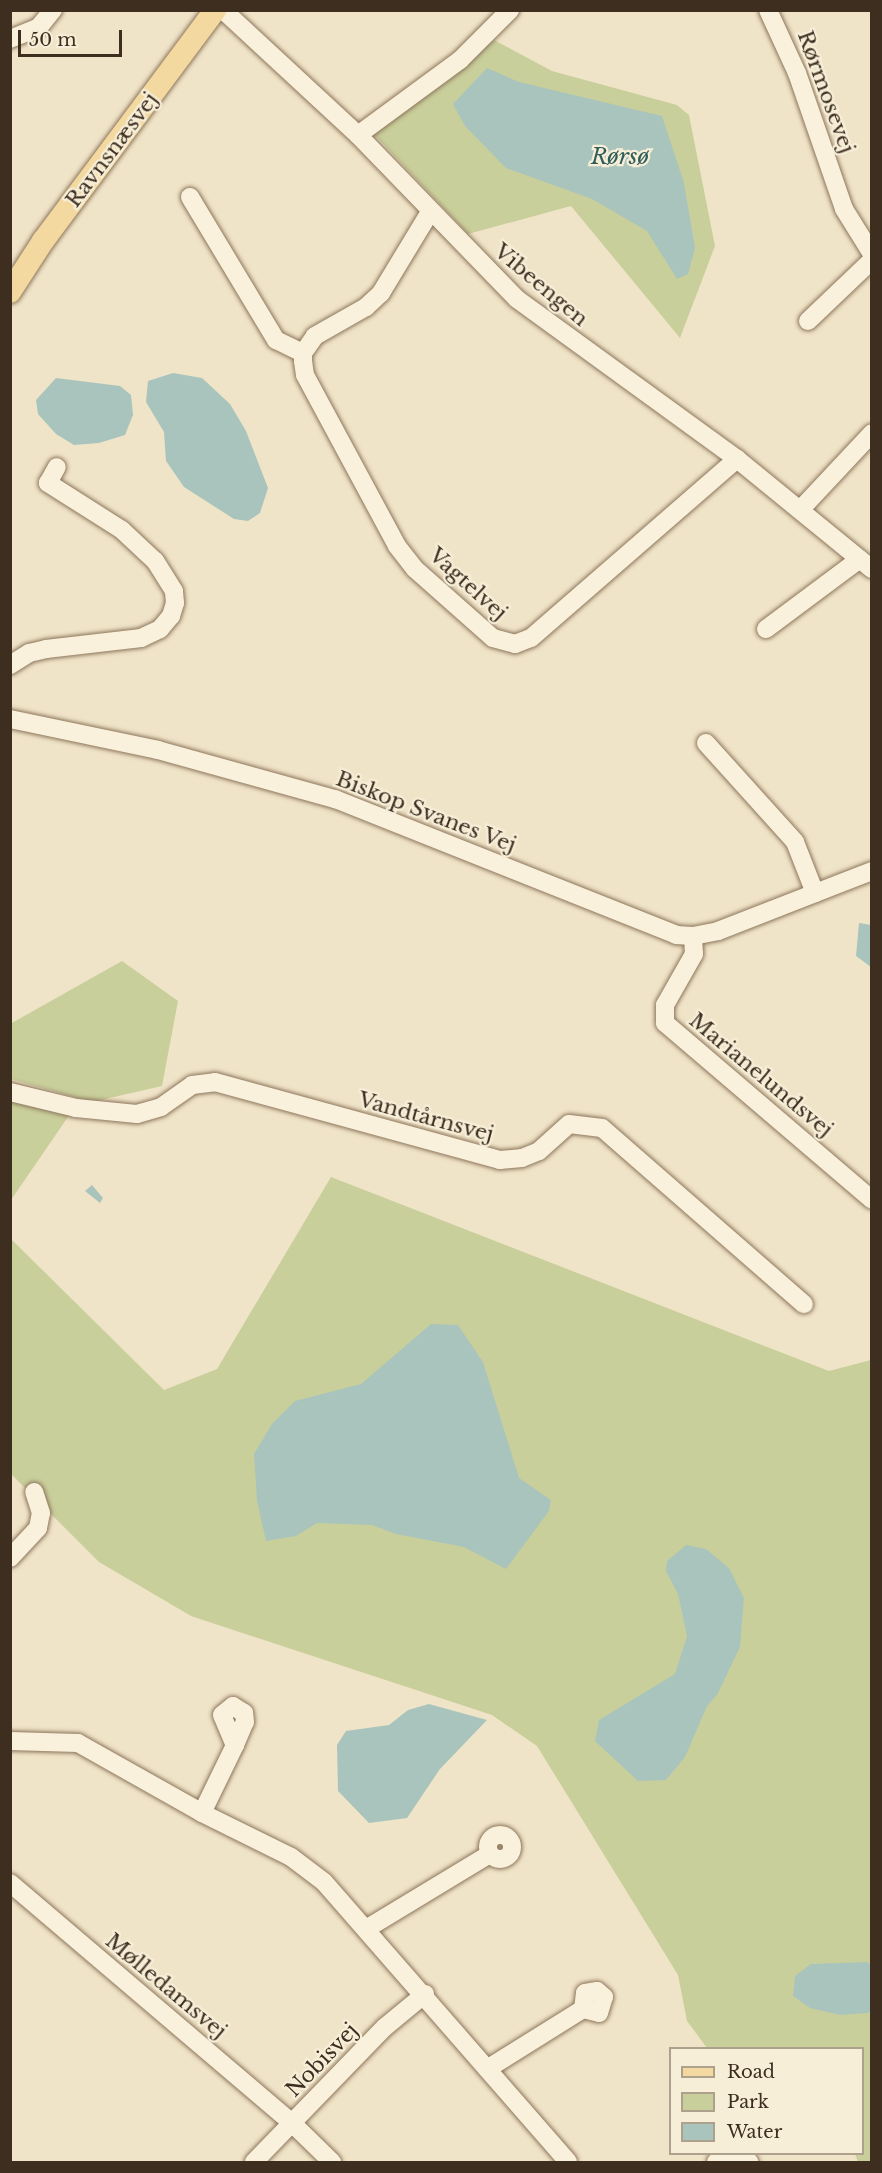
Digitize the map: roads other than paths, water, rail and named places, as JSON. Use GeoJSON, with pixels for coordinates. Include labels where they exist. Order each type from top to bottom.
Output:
{"type":"FeatureCollection","features":[{"type":"Feature","properties":{"kind":"main road","name":"Ravnsnæsvej"},"geometry":{"type":"LineString","coordinates":[[10,292],[43,242],[215,10]]}},
{"type":"Feature","properties":{"kind":"street"},"geometry":{"type":"LineString","coordinates":[[10,39],[39,27],[53,10]]}},
{"type":"Feature","properties":{"kind":"street","name":"Vibeengen"},"geometry":{"type":"LineString","coordinates":[[223,10],[358,135],[430,213],[517,299],[737,459],[866,564],[766,629]]}},
{"type":"Feature","properties":{"kind":"street"},"geometry":{"type":"LineString","coordinates":[[358,135],[460,60],[510,10]]}},
{"type":"Feature","properties":{"kind":"street","name":"Rørmosevej"},"geometry":{"type":"LineString","coordinates":[[768,10],[793,63],[844,209],[872,254]]}},
{"type":"Feature","properties":{"kind":"street"},"geometry":{"type":"LineString","coordinates":[[190,197],[276,340],[303,353],[315,336],[366,307],[381,293],[430,213]]}},
{"type":"Feature","properties":{"kind":"street"},"geometry":{"type":"LineString","coordinates":[[808,321],[872,260]]}},
{"type":"Feature","properties":{"kind":"street","name":"Vagtelvej"},"geometry":{"type":"LineString","coordinates":[[303,353],[305,375],[397,546],[415,569],[493,638],[506,643],[531,638],[737,459]]}},
{"type":"Feature","properties":{"kind":"street"},"geometry":{"type":"LineString","coordinates":[[800,510],[872,434]]}},
{"type":"Feature","properties":{"kind":"street"},"geometry":{"type":"LineString","coordinates":[[10,665],[29,653],[46,649],[141,638],[160,629],[171,616],[175,603],[174,591],[155,561],[112,523],[48,483],[57,467]]}},
{"type":"Feature","properties":{"kind":"street","name":"Biskop Svanes Vej"},"geometry":{"type":"LineString","coordinates":[[10,719],[158,750],[335,799],[676,934],[693,936],[718,931],[872,871]]}},
{"type":"Feature","properties":{"kind":"street"},"geometry":{"type":"LineString","coordinates":[[706,742],[795,842],[815,893]]}},
{"type":"Feature","properties":{"kind":"street","name":"Marianelundsvej"},"geometry":{"type":"LineString","coordinates":[[693,936],[694,954],[665,1005],[665,1023],[872,1200]]}},
{"type":"Feature","properties":{"kind":"street","name":"Vandtårnsvej"},"geometry":{"type":"LineString","coordinates":[[10,1092],[76,1108],[137,1114],[161,1107],[192,1085],[215,1082],[500,1160],[522,1158],[539,1150],[569,1124],[603,1128],[804,1304]]}},
{"type":"Feature","properties":{"kind":"street"},"geometry":{"type":"LineString","coordinates":[[10,1558],[38,1528],[41,1513],[33,1492]]}},
{"type":"Feature","properties":{"kind":"street"},"geometry":{"type":"LineString","coordinates":[[10,1741],[78,1743],[202,1814],[291,1857],[324,1882],[425,1994],[568,2163]]}},
{"type":"Feature","properties":{"kind":"street"},"geometry":{"type":"LineString","coordinates":[[202,1814],[235,1745]]}},
{"type":"Feature","properties":{"kind":"street"},"geometry":{"type":"LineString","coordinates":[[366,1929],[490,1854]]}},
{"type":"Feature","properties":{"kind":"street","name":"Mølledamsvej"},"geometry":{"type":"LineString","coordinates":[[10,1884],[292,2123],[332,2163]]}},
{"type":"Feature","properties":{"kind":"street","name":"Nobisvej"},"geometry":{"type":"LineString","coordinates":[[254,2163],[385,2027],[425,1994]]}},
{"type":"Feature","properties":{"kind":"street"},"geometry":{"type":"LineString","coordinates":[[487,2069],[583,2009]]}},
{"type":"Feature","properties":{"kind":"street"},"geometry":{"type":"LineString","coordinates":[[716,2163],[736,2158],[748,2163]]}},
{"type":"Feature","properties":{"kind":"water","name":"Rørsø"},"geometry":{"type":"Polygon","coordinates":[[[487,68],[519,82],[662,116],[684,183],[695,248],[688,274],[677,279],[647,231],[592,199],[506,168],[465,126],[453,104],[487,68]]]}},
{"type":"Feature","properties":{"kind":"water"},"geometry":{"type":"Polygon","coordinates":[[[173,373],[202,378],[230,404],[246,431],[268,488],[260,513],[248,521],[234,519],[184,487],[166,461],[164,432],[146,402],[148,381],[173,373]]]}},
{"type":"Feature","properties":{"kind":"water"},"geometry":{"type":"Polygon","coordinates":[[[56,378],[120,386],[131,395],[133,415],[125,435],[99,443],[74,445],[56,434],[38,414],[36,400],[56,378]]]}},
{"type":"Feature","properties":{"kind":"water"},"geometry":{"type":"Polygon","coordinates":[[[859,923],[871,925],[871,967],[856,956],[859,923]]]}},
{"type":"Feature","properties":{"kind":"water"},"geometry":{"type":"Polygon","coordinates":[[[92,1185],[103,1198],[100,1203],[85,1191],[92,1185]]]}},
{"type":"Feature","properties":{"kind":"water"},"geometry":{"type":"Polygon","coordinates":[[[431,1324],[458,1325],[483,1362],[519,1478],[551,1500],[549,1511],[506,1569],[464,1547],[396,1534],[372,1525],[317,1523],[296,1536],[266,1541],[257,1501],[254,1454],[272,1424],[295,1401],[361,1384],[431,1324]]]}},
{"type":"Feature","properties":{"kind":"water"},"geometry":{"type":"Polygon","coordinates":[[[686,1545],[706,1549],[729,1568],[744,1598],[740,1647],[717,1695],[707,1706],[685,1757],[666,1780],[638,1781],[595,1741],[599,1720],[675,1674],[687,1636],[678,1594],[666,1571],[667,1561],[686,1545]]]}},
{"type":"Feature","properties":{"kind":"water"},"geometry":{"type":"Polygon","coordinates":[[[429,1704],[487,1720],[440,1769],[407,1818],[369,1823],[338,1791],[337,1745],[346,1731],[389,1725],[408,1710],[429,1704]]]}},
{"type":"Feature","properties":{"kind":"water"},"geometry":{"type":"Polygon","coordinates":[[[867,1962],[872,1965],[871,2010],[868,2013],[840,2015],[810,2008],[793,1996],[795,1976],[811,1964],[867,1962]]]}}]}
